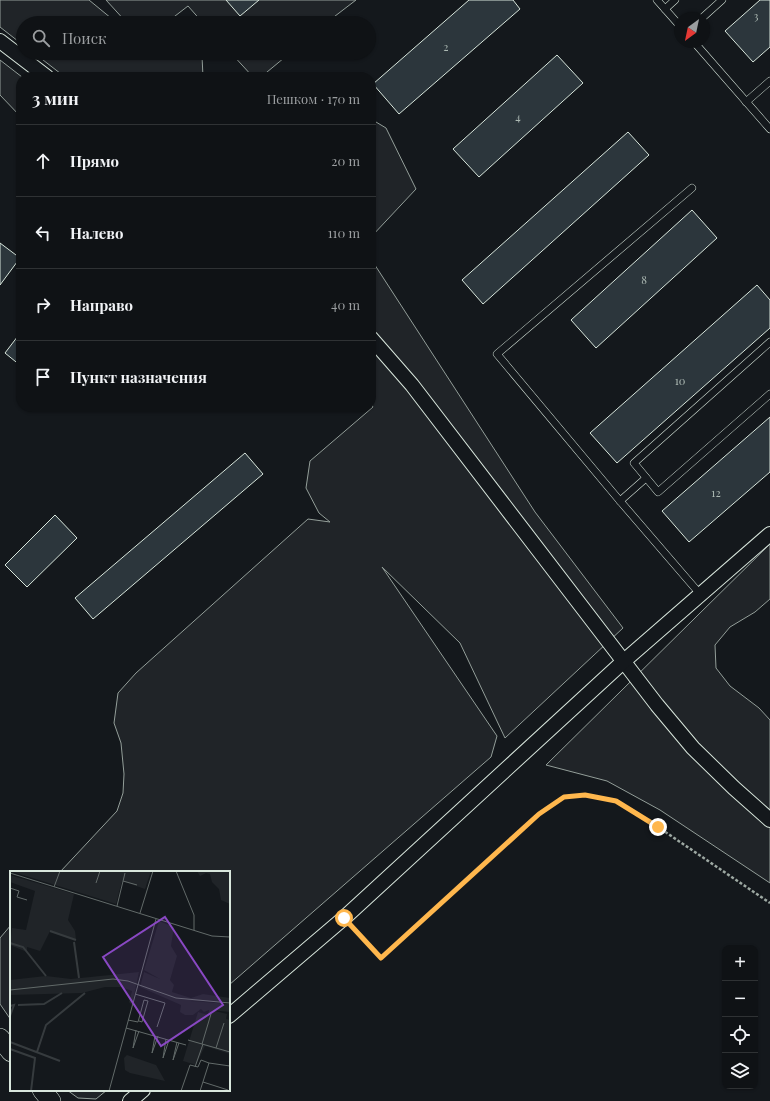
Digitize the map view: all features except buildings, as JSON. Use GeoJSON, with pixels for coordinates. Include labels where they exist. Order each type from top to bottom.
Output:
{"type":"FeatureCollection","features":[{"type":"Feature","properties":{"kind":"main road"},"geometry":{"type":"LineString","coordinates":[[0,1038],[10,1051]]}},
{"type":"Feature","properties":{"kind":"main road"},"geometry":{"type":"LineString","coordinates":[[43,1091],[51,1101]]}},
{"type":"Feature","properties":{"kind":"street"},"geometry":{"type":"LineString","coordinates":[[0,41],[16,53]]}},
{"type":"Feature","properties":{"kind":"street"},"geometry":{"type":"LineString","coordinates":[[25,60],[40,72]]}},
{"type":"Feature","properties":{"kind":"street"},"geometry":{"type":"LineString","coordinates":[[376,344],[412,384],[657,706],[693,748],[734,788],[770,820]]}},
{"type":"Feature","properties":{"kind":"street"},"geometry":{"type":"LineString","coordinates":[[230,1015],[344,918],[624,661],[770,534]]}},
{"type":"Feature","properties":{"kind":"street"},"geometry":{"type":"LineString","coordinates":[[130,1101],[142,1091]]}},
{"type":"Feature","properties":{"kind":"lane"},"geometry":{"type":"LineString","coordinates":[[657,0],[674,19]]}},
{"type":"Feature","properties":{"kind":"lane"},"geometry":{"type":"LineString","coordinates":[[665,9],[675,0]]}},
{"type":"Feature","properties":{"kind":"lane"},"geometry":{"type":"LineString","coordinates":[[709,12],[722,0]]}},
{"type":"Feature","properties":{"kind":"lane"},"geometry":{"type":"LineString","coordinates":[[699,48],[769,126]]}},
{"type":"Feature","properties":{"kind":"lane"},"geometry":{"type":"LineString","coordinates":[[746,102],[770,81]]}},
{"type":"Feature","properties":{"kind":"lane"},"geometry":{"type":"LineString","coordinates":[[692,188],[497,354],[700,594]]}},
{"type":"Feature","properties":{"kind":"lane"},"geometry":{"type":"LineString","coordinates":[[770,342],[634,463],[658,492],[770,394]]}},
{"type":"Feature","properties":{"kind":"lane"},"geometry":{"type":"LineString","coordinates":[[620,501],[646,478]]}},
{"type":"Feature","properties":{"kind":"path"},"geometry":{"type":"LineString","coordinates":[[344,918],[381,958],[539,814],[564,797],[585,795],[616,801],[658,827],[770,903]]}},
{"type":"Feature","properties":{"kind":"shaded area"},"geometry":{"type":"Polygon","coordinates":[[[0,0],[89,0],[108,16],[16,16],[16,40],[0,27],[0,0]]]}},
{"type":"Feature","properties":{"kind":"shaded area"},"geometry":{"type":"Polygon","coordinates":[[[106,0],[356,0],[335,16],[197,16],[188,6],[175,16],[121,16],[106,0]]]}},
{"type":"Feature","properties":{"kind":"shaded area"},"geometry":{"type":"Polygon","coordinates":[[[0,60],[16,72],[16,112],[0,95],[0,60]]]}},
{"type":"Feature","properties":{"kind":"shaded area"},"geometry":{"type":"Polygon","coordinates":[[[43,60],[202,60],[203,72],[59,72],[43,60]]]}},
{"type":"Feature","properties":{"kind":"shaded area"},"geometry":{"type":"Polygon","coordinates":[[[237,60],[282,60],[267,72],[248,72],[237,60]]]}},
{"type":"Feature","properties":{"kind":"shaded area"},"geometry":{"type":"Polygon","coordinates":[[[376,122],[386,128],[416,189],[376,232],[376,122]]]}},
{"type":"Feature","properties":{"kind":"shaded area"},"geometry":{"type":"Polygon","coordinates":[[[376,267],[535,512],[623,628],[505,738],[460,643],[382,567],[497,736],[491,757],[230,984],[230,871],[61,871],[117,811],[123,793],[124,774],[121,743],[114,723],[118,693],[136,673],[308,519],[330,522],[319,513],[306,488],[310,461],[367,412],[376,412],[376,267]]]}},
{"type":"Feature","properties":{"kind":"shaded area"},"geometry":{"type":"Polygon","coordinates":[[[770,544],[770,599],[755,612],[730,627],[715,645],[716,668],[730,686],[759,708],[770,720],[770,883],[660,810],[607,781],[546,765],[770,544]]]}},
{"type":"Feature","properties":{"kind":"shaded area"},"geometry":{"type":"Polygon","coordinates":[[[10,926],[10,1019],[0,1004],[0,938],[10,926]]]}},
{"type":"Feature","properties":{"kind":"shaded area"},"geometry":{"type":"Polygon","coordinates":[[[68,1091],[106,1091],[96,1099],[78,1098],[68,1091]]]}},
{"type":"Feature","properties":{"kind":"route"},"geometry":{"type":"LineString","coordinates":[[344,918],[381,958],[539,814],[564,797],[585,795],[616,801],[658,827]]}}]}
